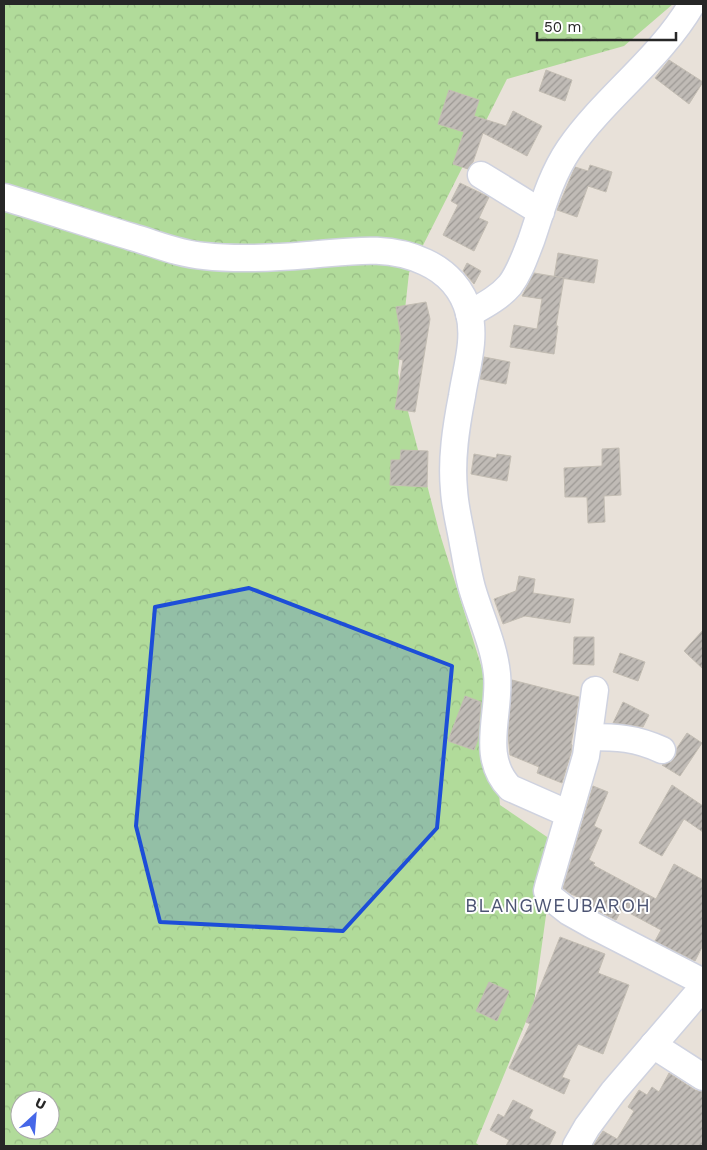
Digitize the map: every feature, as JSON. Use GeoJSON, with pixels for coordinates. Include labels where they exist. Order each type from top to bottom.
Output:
{"type":"FeatureCollection","features":[{"type":"Feature","properties":{"kind":"street"},"geometry":{"type":"LineString","coordinates":[[469,314],[499,296],[509,286],[524,260],[557,170],[570,149],[603,108],[666,41],[692,4]]}},
{"type":"Feature","properties":{"kind":"street"},"geometry":{"type":"LineString","coordinates":[[481,175],[541,212]]}},
{"type":"Feature","properties":{"kind":"street"},"geometry":{"type":"LineString","coordinates":[[4,197],[60,213],[169,249],[201,256],[255,259],[371,249],[398,253],[424,261],[444,273],[459,290],[469,314],[472,328],[455,439],[454,490],[472,587],[496,664],[498,685],[492,741],[494,762],[510,788],[569,814]]}},
{"type":"Feature","properties":{"kind":"street"},"geometry":{"type":"LineString","coordinates":[[595,690],[584,765],[549,883],[548,891],[550,897],[556,903],[594,926],[703,982]]}},
{"type":"Feature","properties":{"kind":"street"},"geometry":{"type":"LineString","coordinates":[[589,737],[630,739],[662,750]]}},
{"type":"Feature","properties":{"kind":"street"},"geometry":{"type":"LineString","coordinates":[[576,1146],[587,1127],[613,1092],[703,987]]}},
{"type":"Feature","properties":{"kind":"street"},"geometry":{"type":"LineString","coordinates":[[654,1045],[703,1076]]}},
{"type":"Feature","properties":{"kind":"highlighted area"},"geometry":{"type":"Polygon","coordinates":[[[249,588],[452,666],[437,828],[343,931],[160,922],[136,826],[155,607],[249,588]]]}},
{"type":"Feature","properties":{"kind":"green space"},"geometry":{"type":"Polygon","coordinates":[[[4,4],[673,4],[624,46],[507,79],[409,273],[398,373],[439,531],[491,697],[500,805],[556,843],[534,1002],[476,1143],[480,1146],[4,1146],[4,4]]]}},
{"type":"Feature","properties":{"kind":"building"},"geometry":{"type":"Polygon","coordinates":[[[669,60],[703,82],[689,104],[655,78],[669,60]]]}},
{"type":"Feature","properties":{"kind":"building"},"geometry":{"type":"Polygon","coordinates":[[[546,70],[572,80],[565,101],[539,91],[546,70]]]}},
{"type":"Feature","properties":{"kind":"building"},"geometry":{"type":"Polygon","coordinates":[[[449,90],[479,100],[474,116],[506,126],[513,111],[542,126],[527,156],[483,133],[473,162],[468,169],[453,164],[464,132],[438,124],[449,90]]]}},
{"type":"Feature","properties":{"kind":"building"},"geometry":{"type":"Polygon","coordinates":[[[590,165],[612,172],[606,192],[588,186],[577,217],[557,210],[575,167],[588,171],[590,165]]]}},
{"type":"Feature","properties":{"kind":"building"},"geometry":{"type":"Polygon","coordinates":[[[460,183],[489,197],[479,218],[488,222],[474,251],[443,235],[458,205],[451,201],[460,183]]]}},
{"type":"Feature","properties":{"kind":"building"},"geometry":{"type":"Polygon","coordinates":[[[558,253],[598,260],[594,283],[554,277],[558,253]]]}},
{"type":"Feature","properties":{"kind":"building"},"geometry":{"type":"Polygon","coordinates":[[[467,263],[481,271],[474,284],[463,271],[467,263]]]}},
{"type":"Feature","properties":{"kind":"building"},"geometry":{"type":"Polygon","coordinates":[[[534,273],[564,278],[556,326],[558,326],[554,354],[510,347],[514,325],[537,329],[542,299],[522,296],[534,273]]]}},
{"type":"Feature","properties":{"kind":"building"},"geometry":{"type":"Polygon","coordinates":[[[426,302],[430,319],[415,412],[395,409],[403,360],[398,359],[401,337],[396,307],[426,302]]]}},
{"type":"Feature","properties":{"kind":"building"},"geometry":{"type":"Polygon","coordinates":[[[484,357],[510,362],[506,384],[480,379],[484,357]]]}},
{"type":"Feature","properties":{"kind":"building"},"geometry":{"type":"Polygon","coordinates":[[[619,448],[621,495],[604,496],[605,522],[588,523],[587,497],[565,497],[564,468],[602,466],[602,449],[619,448]]]}},
{"type":"Feature","properties":{"kind":"building"},"geometry":{"type":"Polygon","coordinates":[[[401,450],[428,451],[427,487],[390,485],[391,460],[400,460],[401,450]]]}},
{"type":"Feature","properties":{"kind":"building"},"geometry":{"type":"Polygon","coordinates":[[[474,454],[496,458],[497,454],[511,456],[507,481],[471,474],[474,454]]]}},
{"type":"Feature","properties":{"kind":"building"},"geometry":{"type":"Polygon","coordinates":[[[519,576],[535,579],[533,593],[574,599],[570,623],[525,616],[503,624],[494,599],[516,591],[519,576]]]}},
{"type":"Feature","properties":{"kind":"building"},"geometry":{"type":"Polygon","coordinates":[[[703,630],[703,669],[684,651],[703,630]]]}},
{"type":"Feature","properties":{"kind":"building"},"geometry":{"type":"Polygon","coordinates":[[[574,637],[594,637],[594,665],[573,664],[574,637]]]}},
{"type":"Feature","properties":{"kind":"building"},"geometry":{"type":"Polygon","coordinates":[[[620,653],[645,662],[638,681],[613,672],[620,653]]]}},
{"type":"Feature","properties":{"kind":"building"},"geometry":{"type":"Polygon","coordinates":[[[512,680],[579,697],[571,753],[562,783],[537,773],[539,767],[510,755],[508,734],[512,680]]]}},
{"type":"Feature","properties":{"kind":"building"},"geometry":{"type":"Polygon","coordinates":[[[465,696],[481,702],[478,739],[474,750],[448,741],[465,696]]]}},
{"type":"Feature","properties":{"kind":"building"},"geometry":{"type":"Polygon","coordinates":[[[623,702],[649,715],[643,727],[613,723],[623,702]]]}},
{"type":"Feature","properties":{"kind":"building"},"geometry":{"type":"Polygon","coordinates":[[[687,733],[702,743],[680,776],[662,765],[671,762],[676,756],[677,748],[687,733]]]}},
{"type":"Feature","properties":{"kind":"building"},"geometry":{"type":"Polygon","coordinates":[[[672,785],[703,806],[703,832],[684,819],[662,856],[639,843],[672,785]]]}},
{"type":"Feature","properties":{"kind":"building"},"geometry":{"type":"Polygon","coordinates":[[[593,786],[608,792],[594,826],[602,830],[589,860],[595,863],[593,865],[656,899],[674,864],[703,880],[703,945],[695,961],[655,941],[661,930],[622,909],[616,920],[592,908],[594,904],[571,894],[563,888],[593,786]]]}},
{"type":"Feature","properties":{"kind":"building"},"geometry":{"type":"Polygon","coordinates":[[[560,937],[605,954],[598,973],[629,985],[603,1054],[578,1044],[562,1077],[570,1080],[564,1094],[509,1068],[530,1024],[526,1022],[560,937]]]}},
{"type":"Feature","properties":{"kind":"building"},"geometry":{"type":"Polygon","coordinates":[[[489,982],[509,991],[497,1021],[476,1011],[489,982]]]}},
{"type":"Feature","properties":{"kind":"building"},"geometry":{"type":"Polygon","coordinates":[[[669,1073],[695,1090],[703,1092],[703,1146],[593,1146],[603,1131],[617,1139],[634,1111],[628,1107],[639,1090],[647,1095],[652,1087],[659,1092],[669,1073]]]}},
{"type":"Feature","properties":{"kind":"building"},"geometry":{"type":"Polygon","coordinates":[[[513,1100],[533,1110],[529,1118],[556,1132],[549,1146],[506,1146],[509,1140],[490,1130],[498,1114],[504,1117],[513,1100]]]}},
{"type":"Feature","properties":{"kind":"district","name":"BLANGWEUBAROH"},"geometry":{"type":"Point","coordinates":[558,905]}}]}
